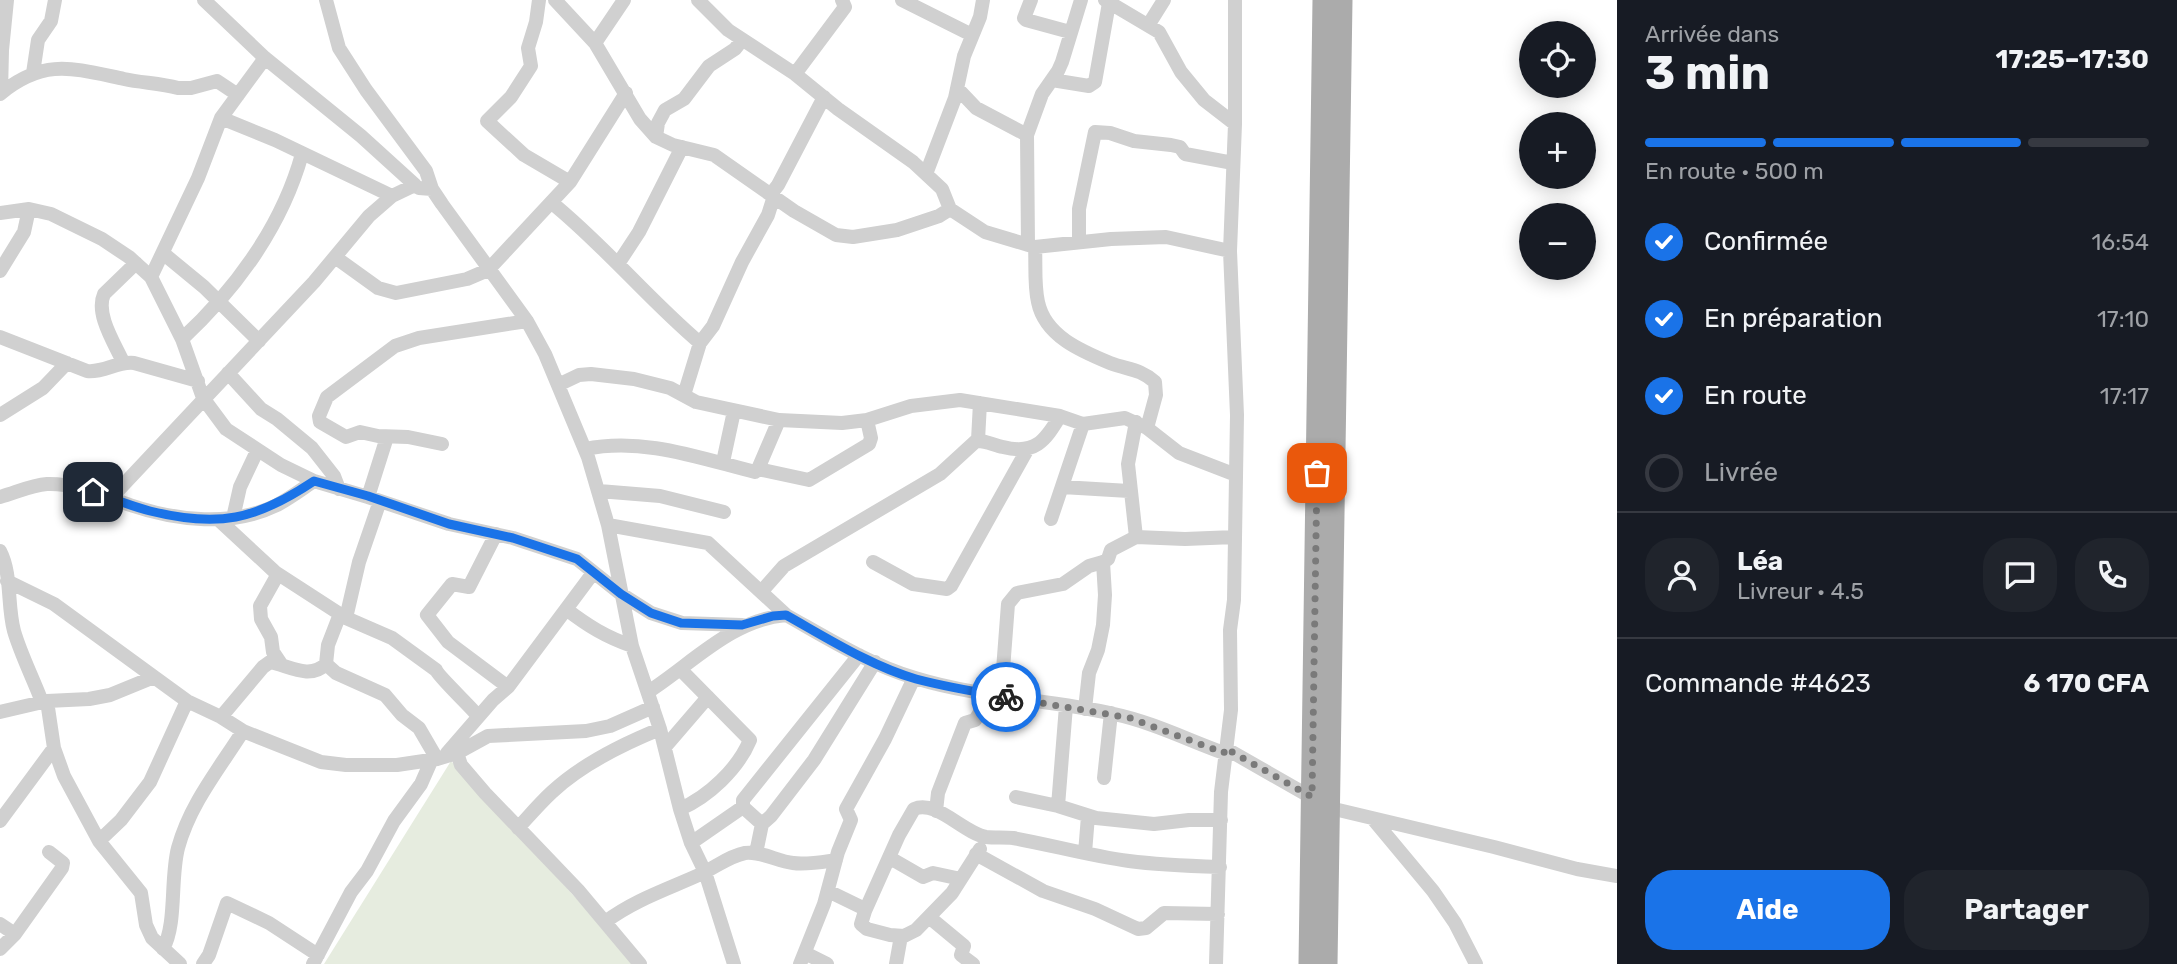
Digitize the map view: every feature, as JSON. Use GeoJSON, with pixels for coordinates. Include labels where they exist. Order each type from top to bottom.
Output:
{"type":"FeatureCollection","features":[{"type":"Feature","properties":{"kind":"main road"},"geometry":{"type":"LineString","coordinates":[[1323,0],[1321,803],[1327,964]]}},
{"type":"Feature","properties":{"kind":"main road"},"geometry":{"type":"LineString","coordinates":[[1309,964],[1321,803],[1342,0]]}},
{"type":"Feature","properties":{"kind":"street"},"geometry":{"type":"LineString","coordinates":[[1,94],[7,0]]}},
{"type":"Feature","properties":{"kind":"street"},"geometry":{"type":"LineString","coordinates":[[33,73],[38,40],[51,21],[55,0]]}},
{"type":"Feature","properties":{"kind":"street"},"geometry":{"type":"LineString","coordinates":[[204,0],[265,58],[361,136],[415,185],[432,189]]}},
{"type":"Feature","properties":{"kind":"street"},"geometry":{"type":"LineString","coordinates":[[326,0],[339,48],[366,90],[426,171],[432,189],[527,321],[558,385],[599,491],[632,646],[660,729],[680,809],[691,843],[705,872],[734,964]]}},
{"type":"Feature","properties":{"kind":"street"},"geometry":{"type":"LineString","coordinates":[[539,0],[528,50],[531,66],[511,97],[487,121],[524,155],[570,182]]}},
{"type":"Feature","properties":{"kind":"street"},"geometry":{"type":"LineString","coordinates":[[555,0],[595,43],[640,119],[656,138],[714,155],[794,211],[836,235],[853,237],[897,230],[923,223],[950,209]]}},
{"type":"Feature","properties":{"kind":"street"},"geometry":{"type":"LineString","coordinates":[[595,43],[624,0]]}},
{"type":"Feature","properties":{"kind":"street"},"geometry":{"type":"LineString","coordinates":[[698,0],[742,40],[795,74],[926,174],[942,189],[950,209],[985,232],[1031,246],[1166,237],[1230,251]]}},
{"type":"Feature","properties":{"kind":"street"},"geometry":{"type":"LineString","coordinates":[[795,74],[845,7],[842,0]]}},
{"type":"Feature","properties":{"kind":"street"},"geometry":{"type":"LineString","coordinates":[[902,0],[972,35]]}},
{"type":"Feature","properties":{"kind":"street"},"geometry":{"type":"LineString","coordinates":[[926,174],[957,88],[983,0]]}},
{"type":"Feature","properties":{"kind":"street"},"geometry":{"type":"LineString","coordinates":[[1031,0],[1024,18],[1026,20],[1070,32]]}},
{"type":"Feature","properties":{"kind":"street"},"geometry":{"type":"LineString","coordinates":[[1081,0],[1062,62],[1038,101],[1027,135],[1031,246],[1038,302],[1045,320],[1058,336],[1113,364],[1137,369],[1155,382],[1156,395],[1128,464],[1136,537]]}},
{"type":"Feature","properties":{"kind":"street"},"geometry":{"type":"LineString","coordinates":[[1149,24],[1164,0]]}},
{"type":"Feature","properties":{"kind":"street"},"geometry":{"type":"LineString","coordinates":[[1216,964],[1221,820],[1232,682],[1230,630],[1234,600],[1237,415],[1230,251],[1235,124],[1235,0]]}},
{"type":"Feature","properties":{"kind":"street"},"geometry":{"type":"LineString","coordinates":[[1052,80],[1089,86],[1095,82],[1107,1],[1159,32],[1181,72],[1204,100],[1235,124]]}},
{"type":"Feature","properties":{"kind":"street"},"geometry":{"type":"LineString","coordinates":[[656,138],[665,110],[684,99],[709,66],[735,49],[742,40]]}},
{"type":"Feature","properties":{"kind":"street"},"geometry":{"type":"LineString","coordinates":[[151,277],[198,178],[221,118],[265,58]]}},
{"type":"Feature","properties":{"kind":"street"},"geometry":{"type":"LineString","coordinates":[[1,94],[33,73],[63,68],[178,88],[191,88],[217,80],[238,95]]}},
{"type":"Feature","properties":{"kind":"street"},"geometry":{"type":"LineString","coordinates":[[957,88],[976,108],[1027,135]]}},
{"type":"Feature","properties":{"kind":"street"},"geometry":{"type":"LineString","coordinates":[[335,257],[378,288],[396,293],[467,279],[488,270],[570,182],[626,93]]}},
{"type":"Feature","properties":{"kind":"street"},"geometry":{"type":"LineString","coordinates":[[684,395],[700,343],[713,326],[742,262],[768,215],[772,195],[824,97]]}},
{"type":"Feature","properties":{"kind":"street"},"geometry":{"type":"LineString","coordinates":[[221,118],[275,140],[392,196]]}},
{"type":"Feature","properties":{"kind":"street"},"geometry":{"type":"LineString","coordinates":[[1079,242],[1079,209],[1095,132],[1180,147],[1185,154],[1233,163]]}},
{"type":"Feature","properties":{"kind":"street"},"geometry":{"type":"LineString","coordinates":[[618,264],[639,232],[682,146]]}},
{"type":"Feature","properties":{"kind":"street"},"geometry":{"type":"LineString","coordinates":[[182,339],[219,303],[262,242],[286,200],[302,155]]}},
{"type":"Feature","properties":{"kind":"street"},"geometry":{"type":"LineString","coordinates":[[111,498],[202,398],[260,341],[369,216],[392,196],[415,185]]}},
{"type":"Feature","properties":{"kind":"street"},"geometry":{"type":"LineString","coordinates":[[552,204],[580,226],[667,314],[700,343]]}},
{"type":"Feature","properties":{"kind":"street"},"geometry":{"type":"LineString","coordinates":[[0,271],[24,232],[29,208]]}},
{"type":"Feature","properties":{"kind":"street"},"geometry":{"type":"LineString","coordinates":[[0,213],[29,208],[66,220],[102,239],[136,263],[151,277],[182,339],[202,398],[226,429],[257,451],[314,481],[449,524],[513,538],[577,559],[621,594],[651,613],[681,623],[742,625],[786,615]]}},
{"type":"Feature","properties":{"kind":"street"},"geometry":{"type":"LineString","coordinates":[[164,254],[204,287],[260,341]]}},
{"type":"Feature","properties":{"kind":"street"},"geometry":{"type":"LineString","coordinates":[[122,362],[107,326],[102,301],[104,294],[136,263]]}},
{"type":"Feature","properties":{"kind":"street"},"geometry":{"type":"LineString","coordinates":[[442,444],[360,432],[346,438],[319,419],[324,400],[395,346],[419,338],[527,321]]}},
{"type":"Feature","properties":{"kind":"street"},"geometry":{"type":"LineString","coordinates":[[0,337],[93,372],[122,362],[146,365],[198,381]]}},
{"type":"Feature","properties":{"kind":"street"},"geometry":{"type":"LineString","coordinates":[[0,415],[43,388],[67,363]]}},
{"type":"Feature","properties":{"kind":"street"},"geometry":{"type":"LineString","coordinates":[[228,373],[261,410],[312,448],[334,476],[339,489]]}},
{"type":"Feature","properties":{"kind":"street"},"geometry":{"type":"LineString","coordinates":[[558,385],[579,375],[591,373],[649,382],[696,402],[779,420],[867,420],[911,406],[928,406],[946,400],[980,402],[1060,416],[1083,424],[1125,418],[1142,425],[1179,453],[1236,475]]}},
{"type":"Feature","properties":{"kind":"street"},"geometry":{"type":"LineString","coordinates":[[761,592],[784,566],[800,554],[929,481],[978,440],[980,402]]}},
{"type":"Feature","properties":{"kind":"street"},"geometry":{"type":"LineString","coordinates":[[723,462],[734,411]]}},
{"type":"Feature","properties":{"kind":"street"},"geometry":{"type":"LineString","coordinates":[[978,440],[1006,448],[1027,450],[1048,436],[1060,416]]}},
{"type":"Feature","properties":{"kind":"street"},"geometry":{"type":"LineString","coordinates":[[585,449],[602,445],[635,445],[723,462],[755,472],[779,420]]}},
{"type":"Feature","properties":{"kind":"street"},"geometry":{"type":"LineString","coordinates":[[758,469],[809,480],[869,444],[871,438],[867,420]]}},
{"type":"Feature","properties":{"kind":"street"},"geometry":{"type":"LineString","coordinates":[[1051,519],[1083,424]]}},
{"type":"Feature","properties":{"kind":"street"},"geometry":{"type":"LineString","coordinates":[[220,717],[270,662],[310,673],[320,670],[326,664],[328,645],[343,616],[359,562],[387,437]]}},
{"type":"Feature","properties":{"kind":"street"},"geometry":{"type":"LineString","coordinates":[[873,562],[913,584],[943,590],[951,586],[1027,450]]}},
{"type":"Feature","properties":{"kind":"street"},"geometry":{"type":"LineString","coordinates":[[226,519],[257,451]]}},
{"type":"Feature","properties":{"kind":"street"},"geometry":{"type":"LineString","coordinates":[[0,497],[39,485],[54,484],[111,498],[150,512],[226,519],[278,505],[314,481]]}},
{"type":"Feature","properties":{"kind":"street"},"geometry":{"type":"LineString","coordinates":[[1062,487],[1129,491]]}},
{"type":"Feature","properties":{"kind":"street"},"geometry":{"type":"LineString","coordinates":[[599,491],[660,496],[724,512]]}},
{"type":"Feature","properties":{"kind":"street"},"geometry":{"type":"LineString","coordinates":[[226,519],[265,566],[343,616],[392,638],[436,670],[438,677],[451,686],[478,716]]}},
{"type":"Feature","properties":{"kind":"street"},"geometry":{"type":"LineString","coordinates":[[608,525],[708,543],[786,615],[859,655],[914,678],[996,696],[1111,713],[1148,723],[1225,750],[1321,803],[1373,819],[1450,835],[1577,869],[1617,876]]}},
{"type":"Feature","properties":{"kind":"street"},"geometry":{"type":"LineString","coordinates":[[496,534],[469,587],[452,584],[427,615],[448,642],[508,687]]}},
{"type":"Feature","properties":{"kind":"street"},"geometry":{"type":"LineString","coordinates":[[936,810],[938,793],[965,723],[975,720],[996,696],[1008,604],[1012,597],[1032,588],[1063,584],[1089,566],[1108,559],[1111,550],[1136,537],[1195,540],[1235,537]]}},
{"type":"Feature","properties":{"kind":"street"},"geometry":{"type":"LineString","coordinates":[[0,551],[6,567],[5,586],[15,633],[44,701],[54,748],[64,776],[99,841],[141,893],[146,925],[152,938],[163,955],[180,964]]}},
{"type":"Feature","properties":{"kind":"street"},"geometry":{"type":"LineString","coordinates":[[1085,709],[1089,673],[1098,650],[1103,625],[1103,562]]}},
{"type":"Feature","properties":{"kind":"street"},"geometry":{"type":"LineString","coordinates":[[204,964],[227,903],[269,923],[316,960],[351,892],[367,871],[394,821],[421,783],[478,716],[508,687],[593,573]]}},
{"type":"Feature","properties":{"kind":"street"},"geometry":{"type":"LineString","coordinates":[[278,575],[260,606],[261,619],[271,637],[273,652],[281,664]]}},
{"type":"Feature","properties":{"kind":"street"},"geometry":{"type":"LineString","coordinates":[[5,586],[60,608],[187,701],[243,731],[321,762],[397,765],[442,757],[488,736],[586,731],[610,726],[653,707]]}},
{"type":"Feature","properties":{"kind":"street"},"geometry":{"type":"LineString","coordinates":[[566,609],[600,634],[632,646]]}},
{"type":"Feature","properties":{"kind":"street"},"geometry":{"type":"LineString","coordinates":[[648,692],[742,625]]}},
{"type":"Feature","properties":{"kind":"street"},"geometry":{"type":"LineString","coordinates":[[762,824],[743,807],[743,800],[859,655]]}},
{"type":"Feature","properties":{"kind":"street"},"geometry":{"type":"LineString","coordinates":[[756,853],[762,824],[814,760],[875,662]]}},
{"type":"Feature","properties":{"kind":"street"},"geometry":{"type":"LineString","coordinates":[[326,664],[335,673],[385,695],[442,757],[461,765],[578,890],[640,964]]}},
{"type":"Feature","properties":{"kind":"street"},"geometry":{"type":"LineString","coordinates":[[680,809],[715,785],[731,769],[750,740],[681,670]]}},
{"type":"Feature","properties":{"kind":"street"},"geometry":{"type":"LineString","coordinates":[[0,712],[44,701],[99,697],[154,677]]}},
{"type":"Feature","properties":{"kind":"street"},"geometry":{"type":"LineString","coordinates":[[827,964],[803,958],[850,820],[846,809],[885,739],[914,678]]}},
{"type":"Feature","properties":{"kind":"street"},"geometry":{"type":"LineString","coordinates":[[665,747],[708,697]]}},
{"type":"Feature","properties":{"kind":"street"},"geometry":{"type":"LineString","coordinates":[[99,841],[121,820],[150,782],[187,701]]}},
{"type":"Feature","properties":{"kind":"street"},"geometry":{"type":"LineString","coordinates":[[1058,806],[1066,706]]}},
{"type":"Feature","properties":{"kind":"street"},"geometry":{"type":"LineString","coordinates":[[1104,778],[1111,713]]}},
{"type":"Feature","properties":{"kind":"street"},"geometry":{"type":"LineString","coordinates":[[518,828],[553,790],[586,767],[660,729]]}},
{"type":"Feature","properties":{"kind":"street"},"geometry":{"type":"LineString","coordinates":[[163,955],[171,931],[174,869],[184,829],[200,795],[243,731]]}},
{"type":"Feature","properties":{"kind":"street"},"geometry":{"type":"LineString","coordinates":[[0,821],[54,748]]}},
{"type":"Feature","properties":{"kind":"street"},"geometry":{"type":"LineString","coordinates":[[1016,797],[1088,816],[1154,824],[1221,820]]}},
{"type":"Feature","properties":{"kind":"street"},"geometry":{"type":"LineString","coordinates":[[691,843],[743,807]]}},
{"type":"Feature","properties":{"kind":"street"},"geometry":{"type":"LineString","coordinates":[[987,837],[952,893],[916,930],[901,936],[867,929],[861,924],[899,835],[914,809],[922,807],[936,810],[974,833],[987,837],[1010,838],[1084,853],[1173,866],[1220,867]]}},
{"type":"Feature","properties":{"kind":"street"},"geometry":{"type":"LineString","coordinates":[[1084,853],[1088,816]]}},
{"type":"Feature","properties":{"kind":"street"},"geometry":{"type":"LineString","coordinates":[[1373,819],[1433,891],[1455,923],[1476,964]]}},
{"type":"Feature","properties":{"kind":"street"},"geometry":{"type":"LineString","coordinates":[[0,950],[15,934],[64,865],[49,852]]}},
{"type":"Feature","properties":{"kind":"street"},"geometry":{"type":"LineString","coordinates":[[605,922],[643,899],[745,853],[756,853],[797,864],[836,860]]}},
{"type":"Feature","properties":{"kind":"street"},"geometry":{"type":"LineString","coordinates":[[976,854],[1044,891],[1095,909],[1138,929],[1146,928],[1167,913],[1218,914]]}},
{"type":"Feature","properties":{"kind":"street"},"geometry":{"type":"LineString","coordinates":[[890,858],[923,877],[933,873],[961,879]]}},
{"type":"Feature","properties":{"kind":"street"},"geometry":{"type":"LineString","coordinates":[[828,891],[865,911]]}},
{"type":"Feature","properties":{"kind":"street"},"geometry":{"type":"LineString","coordinates":[[929,917],[964,946],[961,955],[973,964]]}},
{"type":"Feature","properties":{"kind":"street"},"geometry":{"type":"LineString","coordinates":[[0,924],[15,934]]}},
{"type":"Feature","properties":{"kind":"street"},"geometry":{"type":"LineString","coordinates":[[896,964],[901,936]]}},
{"type":"Feature","properties":{"kind":"shaded area"},"geometry":{"type":"Polygon","coordinates":[[[451,761],[636,964],[324,964],[451,761]]]}},
{"type":"Feature","properties":{"kind":"way so far"},"geometry":{"type":"LineString","coordinates":[[1006,697],[1111,713],[1148,723],[1224,753],[1225,748],[1312,797],[1317,473]]}},
{"type":"Feature","properties":{"kind":"route"},"geometry":{"type":"LineString","coordinates":[[93,492],[150,512],[220,520],[245,516],[278,505],[314,481],[449,524],[513,538],[577,559],[621,594],[651,613],[681,623],[742,625],[786,615],[859,655],[914,678],[990,696],[1006,697]]}}]}
